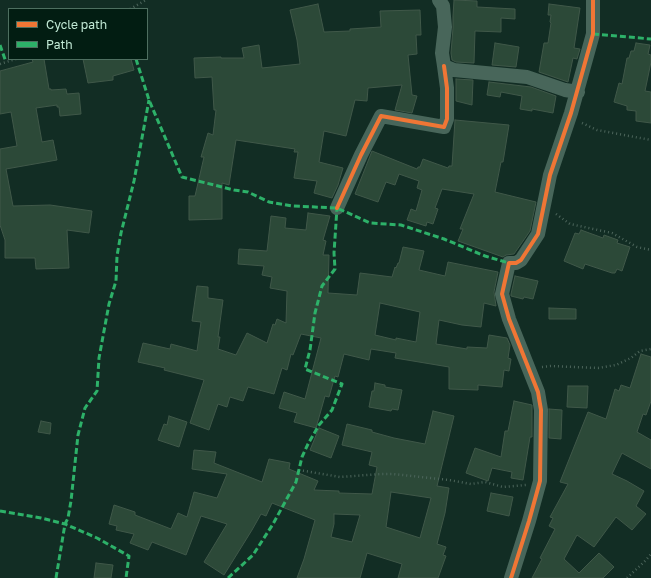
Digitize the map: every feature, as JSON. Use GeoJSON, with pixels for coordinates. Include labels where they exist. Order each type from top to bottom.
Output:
{"type":"FeatureCollection","features":[{"type":"Feature","properties":{"kind":"street"},"geometry":{"type":"LineString","coordinates":[[337,208],[361,155],[381,116],[444,127],[447,119],[447,88],[442,53],[445,27],[443,6],[439,0]]}},
{"type":"Feature","properties":{"kind":"street"},"geometry":{"type":"LineString","coordinates":[[511,578],[530,521],[539,485],[542,455],[541,410],[538,392],[509,319],[502,294],[509,263],[516,263],[521,260],[528,252],[538,234],[550,175],[578,92],[593,34],[593,0]]}},
{"type":"Feature","properties":{"kind":"street"},"geometry":{"type":"LineString","coordinates":[[444,66],[454,70],[527,77],[565,90],[578,92]]}},
{"type":"Feature","properties":{"kind":"path"},"geometry":{"type":"LineString","coordinates":[[132,8],[146,0]]}},
{"type":"Feature","properties":{"kind":"path"},"geometry":{"type":"LineString","coordinates":[[0,64],[13,60]]}},
{"type":"Feature","properties":{"kind":"path"},"geometry":{"type":"LineString","coordinates":[[571,114],[582,124],[597,130],[651,140]]}},
{"type":"Feature","properties":{"kind":"path"},"geometry":{"type":"LineString","coordinates":[[544,205],[570,224],[612,233],[637,246],[651,250]]}},
{"type":"Feature","properties":{"kind":"path"},"geometry":{"type":"LineString","coordinates":[[529,368],[551,366],[598,368],[616,365],[640,351],[651,349]]}},
{"type":"Feature","properties":{"kind":"path"},"geometry":{"type":"LineString","coordinates":[[299,470],[340,477],[393,474],[471,484],[485,482],[503,487],[539,485]]}},
{"type":"Feature","properties":{"kind":"path"},"geometry":{"type":"LineString","coordinates":[[627,578],[651,554]]}},
{"type":"Feature","properties":{"kind":"building"},"geometry":{"type":"Polygon","coordinates":[[[454,0],[477,1],[477,7],[515,9],[515,19],[501,18],[501,32],[475,31],[474,63],[456,62],[452,60],[451,53],[454,0]]]}},
{"type":"Feature","properties":{"kind":"building"},"geometry":{"type":"Polygon","coordinates":[[[318,4],[324,32],[350,31],[350,29],[381,27],[380,11],[420,10],[421,35],[416,35],[417,54],[408,55],[412,95],[417,96],[412,113],[395,110],[402,85],[368,88],[367,101],[355,100],[346,136],[324,131],[319,162],[343,168],[332,198],[314,193],[317,181],[294,178],[298,152],[294,152],[295,149],[236,140],[229,185],[222,183],[222,219],[189,220],[189,196],[195,196],[204,157],[201,157],[208,133],[213,135],[216,110],[214,110],[212,77],[195,78],[194,58],[244,58],[242,48],[259,45],[262,68],[300,64],[297,40],[290,10],[318,4]]]}},
{"type":"Feature","properties":{"kind":"building"},"geometry":{"type":"Polygon","coordinates":[[[549,4],[580,8],[574,48],[580,49],[577,59],[573,58],[568,82],[539,72],[544,43],[548,43],[551,23],[551,15],[548,15],[549,4]]]}},
{"type":"Feature","properties":{"kind":"building"},"geometry":{"type":"Polygon","coordinates":[[[495,43],[519,47],[516,67],[492,65],[495,43]]]}},
{"type":"Feature","properties":{"kind":"building"},"geometry":{"type":"Polygon","coordinates":[[[636,43],[650,45],[648,54],[651,55],[651,62],[645,91],[651,92],[651,123],[636,121],[636,111],[627,110],[627,106],[614,102],[619,83],[622,84],[627,58],[629,58],[631,51],[634,51],[636,43]]]}},
{"type":"Feature","properties":{"kind":"building"},"geometry":{"type":"Polygon","coordinates":[[[32,60],[44,60],[49,89],[66,89],[67,94],[79,93],[81,114],[60,116],[59,107],[57,107],[57,105],[36,108],[42,142],[53,140],[57,160],[6,169],[13,206],[50,205],[92,211],[89,233],[67,230],[69,268],[36,269],[35,258],[5,258],[5,240],[0,225],[0,149],[17,146],[11,112],[0,114],[0,71],[33,62],[32,60]]]}},
{"type":"Feature","properties":{"kind":"building"},"geometry":{"type":"Polygon","coordinates":[[[83,60],[131,60],[134,70],[113,76],[113,80],[88,83],[83,60]]]}},
{"type":"Feature","properties":{"kind":"building"},"geometry":{"type":"Polygon","coordinates":[[[456,79],[473,80],[472,105],[456,101],[456,79]]]}},
{"type":"Feature","properties":{"kind":"building"},"geometry":{"type":"Polygon","coordinates":[[[489,82],[531,87],[556,96],[553,113],[532,109],[532,111],[520,109],[522,96],[501,92],[500,97],[487,95],[489,82]]]}},
{"type":"Feature","properties":{"kind":"building"},"geometry":{"type":"Polygon","coordinates":[[[455,120],[509,125],[503,162],[501,162],[495,192],[536,202],[530,231],[514,254],[503,257],[458,241],[463,229],[460,229],[474,194],[442,189],[435,208],[438,209],[433,224],[427,222],[426,226],[407,220],[411,209],[416,211],[422,190],[417,188],[419,181],[399,174],[395,185],[386,182],[378,202],[355,194],[372,151],[417,169],[420,167],[423,159],[448,168],[449,166],[452,166],[455,120]]]}},
{"type":"Feature","properties":{"kind":"building"},"geometry":{"type":"Polygon","coordinates":[[[308,213],[330,216],[323,240],[326,241],[323,255],[329,255],[328,293],[357,295],[360,273],[392,277],[395,267],[396,268],[399,263],[403,247],[424,251],[419,270],[445,276],[448,262],[498,272],[494,292],[496,306],[484,303],[481,327],[439,320],[436,344],[467,349],[467,347],[487,348],[489,335],[507,338],[510,345],[508,358],[511,359],[509,371],[504,370],[502,387],[478,385],[478,390],[449,389],[449,367],[395,358],[396,353],[371,349],[369,360],[344,354],[338,377],[335,376],[329,397],[325,396],[316,428],[294,422],[297,413],[279,408],[284,392],[305,399],[321,338],[301,334],[293,355],[291,354],[287,370],[282,368],[274,394],[248,387],[243,401],[230,397],[227,407],[218,404],[209,430],[190,423],[204,380],[164,370],[165,368],[138,362],[143,343],[170,349],[171,344],[197,351],[201,322],[192,321],[197,286],[208,287],[208,298],[223,300],[218,337],[220,337],[218,349],[236,355],[247,333],[267,343],[273,324],[275,325],[277,319],[286,323],[287,291],[270,288],[272,277],[262,275],[264,266],[238,264],[239,249],[267,251],[271,216],[286,218],[285,228],[306,230],[308,213]],[[380,303],[375,335],[396,340],[396,338],[416,342],[420,312],[380,303]]]}},
{"type":"Feature","properties":{"kind":"building"},"geometry":{"type":"Polygon","coordinates":[[[581,230],[603,238],[604,235],[618,240],[617,243],[630,247],[622,271],[617,269],[615,273],[612,273],[585,264],[583,269],[564,261],[575,233],[579,234],[581,230]]]}},
{"type":"Feature","properties":{"kind":"building"},"geometry":{"type":"Polygon","coordinates":[[[515,276],[538,281],[533,299],[524,297],[523,299],[511,296],[515,276]]]}},
{"type":"Feature","properties":{"kind":"building"},"geometry":{"type":"Polygon","coordinates":[[[549,308],[576,309],[576,319],[549,319],[549,308]]]}},
{"type":"Feature","properties":{"kind":"building"},"geometry":{"type":"Polygon","coordinates":[[[641,354],[651,357],[651,401],[646,415],[643,414],[637,432],[651,440],[651,469],[622,453],[612,474],[644,491],[636,506],[646,514],[632,530],[616,517],[594,547],[577,535],[564,559],[579,573],[599,553],[614,567],[603,578],[532,578],[542,559],[540,558],[555,529],[549,526],[553,518],[550,517],[568,484],[560,482],[588,412],[606,419],[615,389],[619,391],[621,385],[630,388],[641,354]]]}},
{"type":"Feature","properties":{"kind":"building"},"geometry":{"type":"Polygon","coordinates":[[[375,383],[385,385],[385,387],[402,390],[398,410],[392,409],[391,411],[369,407],[375,383]]]}},
{"type":"Feature","properties":{"kind":"building"},"geometry":{"type":"Polygon","coordinates":[[[568,386],[588,386],[587,408],[567,407],[568,386]]]}},
{"type":"Feature","properties":{"kind":"building"},"geometry":{"type":"Polygon","coordinates":[[[514,401],[532,405],[532,437],[530,437],[523,480],[511,478],[512,472],[492,468],[488,481],[466,473],[475,448],[501,457],[505,431],[508,431],[514,401]]]}},
{"type":"Feature","properties":{"kind":"building"},"geometry":{"type":"Polygon","coordinates":[[[549,409],[562,410],[561,439],[549,438],[549,409]]]}},
{"type":"Feature","properties":{"kind":"building"},"geometry":{"type":"Polygon","coordinates":[[[433,411],[454,416],[437,486],[449,488],[445,513],[437,544],[446,547],[443,555],[446,556],[438,578],[398,578],[402,564],[367,553],[360,578],[297,578],[315,520],[272,503],[266,516],[261,514],[224,575],[204,562],[227,524],[201,516],[186,555],[152,542],[148,550],[130,543],[134,534],[116,530],[117,526],[109,524],[114,505],[135,512],[135,515],[171,529],[178,513],[187,517],[194,492],[217,498],[227,474],[192,469],[194,450],[216,452],[214,463],[262,482],[269,459],[290,463],[289,469],[318,481],[314,490],[339,491],[339,493],[372,494],[377,467],[369,465],[372,452],[342,445],[347,424],[372,430],[372,432],[394,438],[425,444],[433,411]],[[391,492],[386,527],[420,538],[431,498],[391,492]],[[334,514],[334,524],[331,537],[352,542],[360,515],[334,514]]]}},
{"type":"Feature","properties":{"kind":"building"},"geometry":{"type":"Polygon","coordinates":[[[169,416],[187,422],[179,447],[158,440],[164,424],[167,425],[169,416]]]}},
{"type":"Feature","properties":{"kind":"building"},"geometry":{"type":"Polygon","coordinates":[[[41,421],[51,423],[50,434],[38,432],[41,421]]]}},
{"type":"Feature","properties":{"kind":"building"},"geometry":{"type":"Polygon","coordinates":[[[319,428],[339,436],[331,458],[310,450],[319,428]]]}},
{"type":"Feature","properties":{"kind":"building"},"geometry":{"type":"Polygon","coordinates":[[[491,493],[513,497],[509,516],[487,511],[491,493]]]}},
{"type":"Feature","properties":{"kind":"building"},"geometry":{"type":"Polygon","coordinates":[[[96,563],[113,565],[111,578],[94,578],[96,563]]]}},
{"type":"Feature","properties":{"kind":"marked path"},"geometry":{"type":"LineString","coordinates":[[593,34],[651,39]]}},
{"type":"Feature","properties":{"kind":"marked path"},"geometry":{"type":"LineString","coordinates":[[0,45],[6,62]]}},
{"type":"Feature","properties":{"kind":"marked path"},"geometry":{"type":"LineString","coordinates":[[136,60],[149,100],[182,177],[248,192],[269,202],[293,206],[337,208],[370,223],[401,225],[444,239],[485,256],[509,263]]}},
{"type":"Feature","properties":{"kind":"marked path"},"geometry":{"type":"LineString","coordinates":[[56,578],[65,524],[68,518],[71,501],[78,435],[85,408],[97,391],[99,358],[109,304],[116,281],[117,256],[121,233],[134,181],[149,100]]}},
{"type":"Feature","properties":{"kind":"marked path"},"geometry":{"type":"LineString","coordinates":[[228,578],[253,555],[273,524],[296,482],[302,457],[308,444],[319,425],[332,410],[342,384],[305,369],[310,350],[315,313],[322,286],[335,269],[334,253],[337,208]]}},
{"type":"Feature","properties":{"kind":"marked path"},"geometry":{"type":"LineString","coordinates":[[0,511],[65,524],[97,538],[129,556],[126,578]]}},
{"type":"Feature","properties":{"kind":"cycle path"},"geometry":{"type":"LineString","coordinates":[[511,578],[540,481],[541,410],[538,392],[509,319],[502,294],[509,263],[516,263],[521,260],[538,234],[550,175],[571,113],[593,34],[593,0]]}},
{"type":"Feature","properties":{"kind":"cycle path"},"geometry":{"type":"LineString","coordinates":[[337,208],[361,155],[381,116],[444,127],[447,119],[447,88],[444,66]]}}]}
